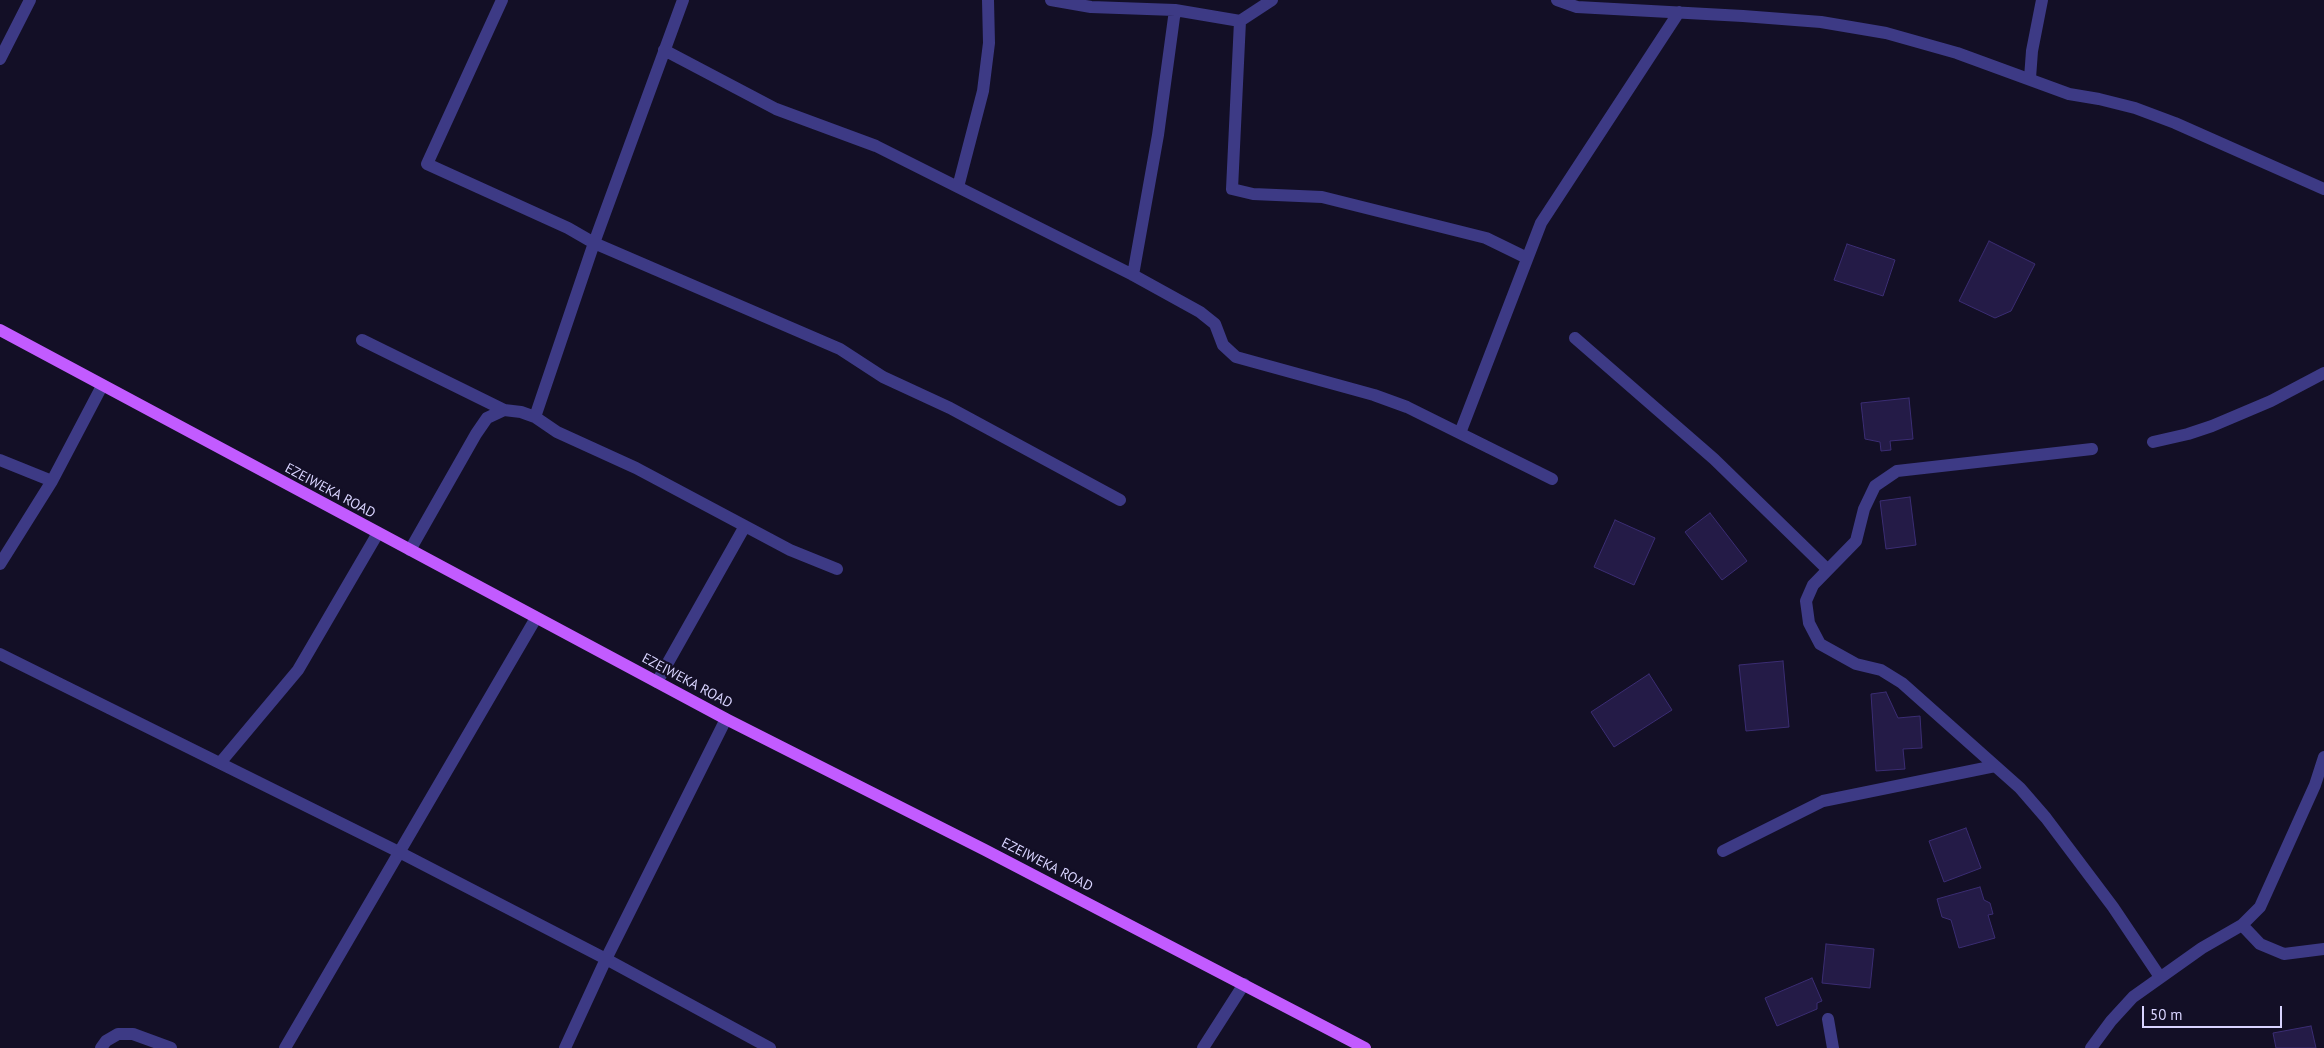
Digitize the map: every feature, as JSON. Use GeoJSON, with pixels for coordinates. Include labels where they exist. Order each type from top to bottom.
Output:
{"type":"FeatureCollection","features":[{"type":"Feature","properties":{"kind":"main road","name":"EZEIWEKA ROAD"},"geometry":{"type":"LineString","coordinates":[[0,330],[726,719],[1244,984],[1365,1048]]}},
{"type":"Feature","properties":{"kind":"street"},"geometry":{"type":"LineString","coordinates":[[0,59],[30,0]]}},
{"type":"Feature","properties":{"kind":"street"},"geometry":{"type":"LineString","coordinates":[[502,0],[426,164],[560,224],[594,243],[840,349],[882,376],[950,408],[1120,500]]}},
{"type":"Feature","properties":{"kind":"street"},"geometry":{"type":"LineString","coordinates":[[535,417],[594,243],[683,0]]}},
{"type":"Feature","properties":{"kind":"street"},"geometry":{"type":"LineString","coordinates":[[958,187],[983,91],[989,43],[988,0]]}},
{"type":"Feature","properties":{"kind":"street"},"geometry":{"type":"LineString","coordinates":[[1051,0],[1090,7],[1175,10],[1240,21],[1272,0]]}},
{"type":"Feature","properties":{"kind":"street"},"geometry":{"type":"LineString","coordinates":[[1090,7],[1109,0]]}},
{"type":"Feature","properties":{"kind":"street"},"geometry":{"type":"LineString","coordinates":[[1557,0],[1578,7],[1821,22],[1886,33],[1957,53],[2030,78],[2069,94],[2135,108],[2175,123],[2324,189]]}},
{"type":"Feature","properties":{"kind":"street"},"geometry":{"type":"LineString","coordinates":[[2030,78],[2032,51],[2042,0]]}},
{"type":"Feature","properties":{"kind":"street"},"geometry":{"type":"LineString","coordinates":[[1133,275],[1158,135],[1175,10]]}},
{"type":"Feature","properties":{"kind":"street"},"geometry":{"type":"LineString","coordinates":[[1460,433],[1541,223],[1679,12]]}},
{"type":"Feature","properties":{"kind":"street"},"geometry":{"type":"LineString","coordinates":[[1240,21],[1232,189],[1253,194],[1322,197],[1486,238],[1527,258]]}},
{"type":"Feature","properties":{"kind":"street"},"geometry":{"type":"LineString","coordinates":[[664,50],[776,109],[876,146],[1133,275],[1200,312],[1215,324],[1223,345],[1236,358],[1374,395],[1407,407],[1552,479]]}},
{"type":"Feature","properties":{"kind":"street"},"geometry":{"type":"LineString","coordinates":[[1575,338],[1714,460],[1827,570]]}},
{"type":"Feature","properties":{"kind":"street"},"geometry":{"type":"LineString","coordinates":[[362,340],[504,410],[522,412],[535,417],[557,432],[636,468],[790,550],[837,569]]}},
{"type":"Feature","properties":{"kind":"street"},"geometry":{"type":"LineString","coordinates":[[2153,442],[2212,426],[2271,401],[2324,373]]}},
{"type":"Feature","properties":{"kind":"street"},"geometry":{"type":"LineString","coordinates":[[0,564],[52,481],[102,386]]}},
{"type":"Feature","properties":{"kind":"street"},"geometry":{"type":"LineString","coordinates":[[410,550],[476,434],[487,418],[504,410]]}},
{"type":"Feature","properties":{"kind":"street"},"geometry":{"type":"LineString","coordinates":[[2092,449],[1897,471],[1875,486],[1864,509],[1856,540],[1813,585],[1806,601],[1809,624],[1820,644],[1856,664],[1881,670],[1902,683],[2020,788],[2046,818],[2113,907],[2160,977]]}},
{"type":"Feature","properties":{"kind":"street"},"geometry":{"type":"LineString","coordinates":[[0,460],[52,481]]}},
{"type":"Feature","properties":{"kind":"street"},"geometry":{"type":"LineString","coordinates":[[657,682],[745,526]]}},
{"type":"Feature","properties":{"kind":"street"},"geometry":{"type":"LineString","coordinates":[[220,763],[298,670],[378,534]]}},
{"type":"Feature","properties":{"kind":"street"},"geometry":{"type":"LineString","coordinates":[[285,1048],[536,618]]}},
{"type":"Feature","properties":{"kind":"street"},"geometry":{"type":"LineString","coordinates":[[0,654],[399,852],[606,959],[770,1048]]}},
{"type":"Feature","properties":{"kind":"street"},"geometry":{"type":"LineString","coordinates":[[566,1048],[606,959],[726,719]]}},
{"type":"Feature","properties":{"kind":"street"},"geometry":{"type":"LineString","coordinates":[[2091,1048],[2111,1021],[2133,997],[2202,948],[2242,925],[2260,907],[2315,785],[2324,757]]}},
{"type":"Feature","properties":{"kind":"street"},"geometry":{"type":"LineString","coordinates":[[1723,851],[1824,801],[1994,766]]}},
{"type":"Feature","properties":{"kind":"street"},"geometry":{"type":"LineString","coordinates":[[2242,925],[2260,944],[2284,954],[2324,949]]}},
{"type":"Feature","properties":{"kind":"street"},"geometry":{"type":"LineString","coordinates":[[1203,1048],[1244,984]]}},
{"type":"Feature","properties":{"kind":"street"},"geometry":{"type":"LineString","coordinates":[[1828,1020],[1833,1048]]}},
{"type":"Feature","properties":{"kind":"street"},"geometry":{"type":"LineString","coordinates":[[101,1048],[106,1041],[118,1034],[132,1034],[171,1048]]}},
{"type":"Feature","properties":{"kind":"building"},"geometry":{"type":"Polygon","coordinates":[[[1989,241],[2035,264],[2011,311],[1995,318],[1959,301],[1989,241]]]}},
{"type":"Feature","properties":{"kind":"building"},"geometry":{"type":"Polygon","coordinates":[[[1847,244],[1895,260],[1883,296],[1834,280],[1847,244]]]}},
{"type":"Feature","properties":{"kind":"building"},"geometry":{"type":"Polygon","coordinates":[[[1909,398],[1913,439],[1890,441],[1891,450],[1881,451],[1880,442],[1865,439],[1861,403],[1909,398]]]}},
{"type":"Feature","properties":{"kind":"building"},"geometry":{"type":"Polygon","coordinates":[[[1910,497],[1916,545],[1886,549],[1880,501],[1910,497]]]}},
{"type":"Feature","properties":{"kind":"building"},"geometry":{"type":"Polygon","coordinates":[[[1710,513],[1747,561],[1722,580],[1685,532],[1710,513]]]}},
{"type":"Feature","properties":{"kind":"building"},"geometry":{"type":"Polygon","coordinates":[[[1615,520],[1655,538],[1634,585],[1594,567],[1615,520]]]}},
{"type":"Feature","properties":{"kind":"building"},"geometry":{"type":"Polygon","coordinates":[[[1783,661],[1789,727],[1746,731],[1739,665],[1783,661]]]}},
{"type":"Feature","properties":{"kind":"building"},"geometry":{"type":"Polygon","coordinates":[[[1649,674],[1672,710],[1614,747],[1591,712],[1649,674]]]}},
{"type":"Feature","properties":{"kind":"building"},"geometry":{"type":"Polygon","coordinates":[[[1886,692],[1898,718],[1920,716],[1922,748],[1903,749],[1905,769],[1876,771],[1871,694],[1886,692]]]}},
{"type":"Feature","properties":{"kind":"building"},"geometry":{"type":"Polygon","coordinates":[[[1966,828],[1981,868],[1944,882],[1929,841],[1966,828]]]}},
{"type":"Feature","properties":{"kind":"building"},"geometry":{"type":"Polygon","coordinates":[[[1980,887],[1984,900],[1990,903],[1993,914],[1988,915],[1995,938],[1959,948],[1951,920],[1942,917],[1937,899],[1980,887]]]}},
{"type":"Feature","properties":{"kind":"building"},"geometry":{"type":"Polygon","coordinates":[[[1826,944],[1874,949],[1870,988],[1822,983],[1826,944]]]}},
{"type":"Feature","properties":{"kind":"building"},"geometry":{"type":"Polygon","coordinates":[[[1812,978],[1822,1001],[1817,1003],[1817,1009],[1777,1026],[1765,998],[1812,978]]]}},
{"type":"Feature","properties":{"kind":"building"},"geometry":{"type":"Polygon","coordinates":[[[2311,1026],[2316,1048],[2276,1048],[2273,1033],[2311,1026]]]}}]}
